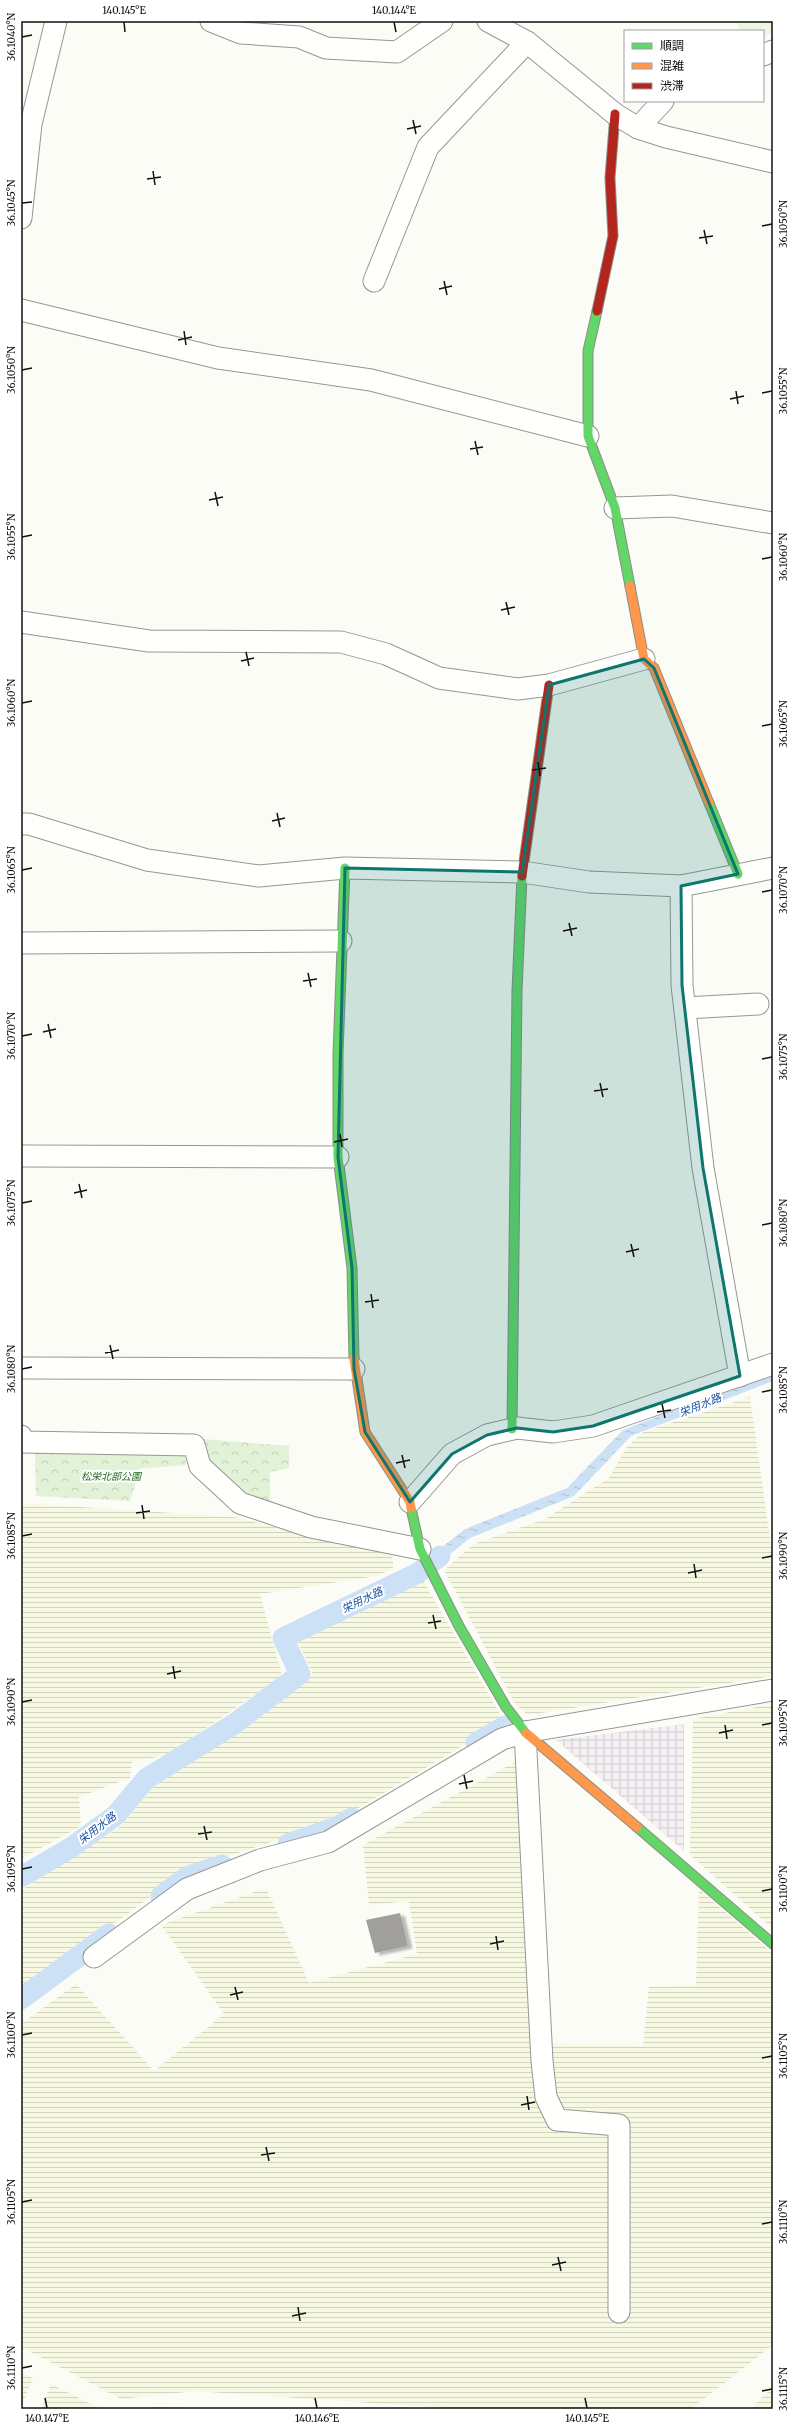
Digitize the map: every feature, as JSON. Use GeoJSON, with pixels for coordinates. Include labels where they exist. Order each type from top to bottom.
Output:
{"type":"FeatureCollection","features":[{"type":"Feature","properties":{"kind":"street"},"geometry":{"type":"LineString","coordinates":[[21,218],[31,124],[56,21]]}},
{"type":"Feature","properties":{"kind":"street"},"geometry":{"type":"LineString","coordinates":[[211,21],[241,33],[299,37],[326,48],[397,52],[442,21]]}},
{"type":"Feature","properties":{"kind":"street"},"geometry":{"type":"LineString","coordinates":[[488,21],[527,42],[615,114],[638,128],[773,162]]}},
{"type":"Feature","properties":{"kind":"street"},"geometry":{"type":"LineString","coordinates":[[374,281],[428,147],[527,42]]}},
{"type":"Feature","properties":{"kind":"street"},"geometry":{"type":"LineString","coordinates":[[638,128],[662,102]]}},
{"type":"Feature","properties":{"kind":"street"},"geometry":{"type":"LineString","coordinates":[[615,114],[610,178],[614,236],[588,351],[588,436],[615,508],[644,659],[654,668],[738,874]]}},
{"type":"Feature","properties":{"kind":"street"},"geometry":{"type":"LineString","coordinates":[[21,310],[218,358],[371,380],[588,436]]}},
{"type":"Feature","properties":{"kind":"street"},"geometry":{"type":"LineString","coordinates":[[615,508],[672,506],[773,523]]}},
{"type":"Feature","properties":{"kind":"street"},"geometry":{"type":"LineString","coordinates":[[21,622],[149,641],[341,642],[386,654],[439,678],[518,689],[549,685],[644,659]]}},
{"type":"Feature","properties":{"kind":"street"},"geometry":{"type":"LineString","coordinates":[[512,1429],[517,991],[522,872],[549,685]]}},
{"type":"Feature","properties":{"kind":"street"},"geometry":{"type":"LineString","coordinates":[[21,824],[29,824],[147,860],[259,876],[345,868],[522,872],[589,882],[681,886],[773,868]]}},
{"type":"Feature","properties":{"kind":"street"},"geometry":{"type":"LineString","coordinates":[[345,868],[341,941],[338,1157],[352,1268],[354,1369],[365,1432],[410,1502],[420,1549],[478,1660],[506,1707],[525,1732],[773,1944]]}},
{"type":"Feature","properties":{"kind":"street"},"geometry":{"type":"LineString","coordinates":[[681,886],[682,985],[703,1168],[740,1376]]}},
{"type":"Feature","properties":{"kind":"street"},"geometry":{"type":"LineString","coordinates":[[21,943],[341,941]]}},
{"type":"Feature","properties":{"kind":"street"},"geometry":{"type":"LineString","coordinates":[[685,1008],[758,1004]]}},
{"type":"Feature","properties":{"kind":"street"},"geometry":{"type":"LineString","coordinates":[[21,1156],[338,1157]]}},
{"type":"Feature","properties":{"kind":"street"},"geometry":{"type":"LineString","coordinates":[[410,1502],[452,1454],[487,1435],[512,1429],[553,1432],[593,1426],[773,1364]]}},
{"type":"Feature","properties":{"kind":"street"},"geometry":{"type":"LineString","coordinates":[[21,1368],[354,1369]]}},
{"type":"Feature","properties":{"kind":"street"},"geometry":{"type":"LineString","coordinates":[[21,1436],[21,1442],[194,1444],[200,1466],[240,1503],[311,1527],[420,1549]]}},
{"type":"Feature","properties":{"kind":"street"},"geometry":{"type":"LineString","coordinates":[[94,1957],[187,1889],[260,1860],[328,1842],[502,1739],[525,1732],[773,1690]]}},
{"type":"Feature","properties":{"kind":"street"},"geometry":{"type":"LineString","coordinates":[[525,1732],[542,2061],[546,2097],[557,2120],[619,2125],[619,2312]]}},
{"type":"Feature","properties":{"kind":"highlighted area"},"geometry":{"type":"Polygon","coordinates":[[[644,659],[654,668],[738,874],[681,886],[682,985],[703,1168],[740,1376],[593,1426],[553,1432],[517,1428],[487,1435],[452,1454],[410,1502],[365,1432],[354,1369],[352,1268],[338,1157],[345,868],[522,872],[549,685],[644,659]]]}},
{"type":"Feature","properties":{"kind":"shaded area"},"geometry":{"type":"Polygon","coordinates":[[[684,1724],[684,1851],[556,1740],[684,1724]]]}},
{"type":"Feature","properties":{"kind":"green space"},"geometry":{"type":"Polygon","coordinates":[[[737,21],[773,21],[773,32],[764,36],[764,30],[740,30],[737,21]]]}},
{"type":"Feature","properties":{"kind":"green space"},"geometry":{"type":"Polygon","coordinates":[[[750,1397],[773,1561],[773,1676],[528,1715],[515,1704],[444,1570],[474,1544],[545,1519],[609,1478],[627,1447],[643,1432],[750,1397]]]}},
{"type":"Feature","properties":{"kind":"green space"},"geometry":{"type":"Polygon","coordinates":[[[203,1439],[289,1446],[289,1468],[270,1472],[270,1501],[240,1494],[206,1461],[203,1439]]]}},
{"type":"Feature","properties":{"kind":"green space","name":"松栄北部公園"},"geometry":{"type":"Polygon","coordinates":[[[185,1451],[186,1465],[140,1469],[130,1501],[36,1496],[35,1453],[185,1451]]]}},
{"type":"Feature","properties":{"kind":"green space"},"geometry":{"type":"Polygon","coordinates":[[[35,1504],[234,1517],[305,1535],[392,1552],[393,1568],[376,1576],[260,1594],[282,1676],[167,1755],[132,1762],[130,1778],[79,1797],[81,1826],[21,1859],[21,1505],[35,1504]]]}},
{"type":"Feature","properties":{"kind":"green space"},"geometry":{"type":"Polygon","coordinates":[[[424,1582],[504,1721],[340,1819],[187,1870],[21,1992],[21,1890],[121,1826],[154,1786],[221,1744],[313,1675],[297,1640],[424,1582]]]}},
{"type":"Feature","properties":{"kind":"green space"},"geometry":{"type":"Polygon","coordinates":[[[773,1704],[773,1929],[690,1855],[693,1719],[773,1704]]]}},
{"type":"Feature","properties":{"kind":"green space"},"geometry":{"type":"Polygon","coordinates":[[[526,1756],[533,2043],[643,2046],[649,1987],[696,1985],[699,1889],[773,1954],[773,2345],[691,2409],[459,2409],[195,2391],[121,2399],[21,2347],[21,2024],[76,1984],[154,2071],[224,2014],[161,1925],[266,1888],[309,1983],[417,1954],[409,1901],[369,1905],[363,1845],[526,1756]]]}},
{"type":"Feature","properties":{"kind":"green space"},"geometry":{"type":"Polygon","coordinates":[[[21,2372],[33,2378],[21,2407],[21,2372]]]}},
{"type":"Feature","properties":{"kind":"green space"},"geometry":{"type":"Polygon","coordinates":[[[51,2384],[101,2409],[41,2409],[51,2384]]]}},
{"type":"Feature","properties":{"kind":"green space"},"geometry":{"type":"Polygon","coordinates":[[[773,2387],[773,2409],[746,2409],[751,2408],[773,2387]]]}},
{"type":"Feature","properties":{"kind":"green space"},"geometry":{"type":"Polygon","coordinates":[[[156,2407],[191,2408],[144,2409],[156,2407]]]}},
{"type":"Feature","properties":{"kind":"water"},"geometry":{"type":"Polygon","coordinates":[[[773,1371],[773,1381],[631,1436],[574,1496],[470,1538],[419,1579],[414,1569],[465,1529],[567,1488],[623,1430],[773,1371]]]}},
{"type":"Feature","properties":{"kind":"building"},"geometry":{"type":"Polygon","coordinates":[[[400,1913],[408,1946],[375,1953],[366,1920],[400,1913]]]}},
{"type":"Feature","properties":{"kind":"waterway","name":"栄用水路"},"geometry":{"type":"LineString","coordinates":[[21,1877],[72,1847],[116,1815],[146,1779],[234,1724],[300,1674],[283,1638],[418,1573],[440,1556]]}},
{"type":"Feature","properties":{"kind":"waterway"},"geometry":{"type":"LineString","coordinates":[[476,1743],[505,1726]]}},
{"type":"Feature","properties":{"kind":"waterway"},"geometry":{"type":"LineString","coordinates":[[288,1844],[337,1827],[352,1818]]}},
{"type":"Feature","properties":{"kind":"waterway"},"geometry":{"type":"LineString","coordinates":[[161,1896],[187,1877],[222,1865]]}},
{"type":"Feature","properties":{"kind":"waterway"},"geometry":{"type":"LineString","coordinates":[[21,1999],[109,1934]]}},
{"type":"Feature","properties":{"kind":"traffic: fast"},"geometry":{"type":"LineString","coordinates":[[597,311],[588,351],[588,436],[615,508],[630,586]]}},
{"type":"Feature","properties":{"kind":"traffic: fast"},"geometry":{"type":"LineString","coordinates":[[709,803],[738,874]]}},
{"type":"Feature","properties":{"kind":"traffic: fast"},"geometry":{"type":"LineString","coordinates":[[345,868],[338,1054],[338,1157],[352,1268],[354,1359]]}},
{"type":"Feature","properties":{"kind":"traffic: fast"},"geometry":{"type":"LineString","coordinates":[[512,1429],[517,991],[522,876]]}},
{"type":"Feature","properties":{"kind":"traffic: fast"},"geometry":{"type":"LineString","coordinates":[[411,1508],[420,1549],[459,1626],[506,1707],[526,1733]]}},
{"type":"Feature","properties":{"kind":"traffic: fast"},"geometry":{"type":"LineString","coordinates":[[637,1827],[773,1944]]}},
{"type":"Feature","properties":{"kind":"traffic: slow"},"geometry":{"type":"LineString","coordinates":[[630,586],[644,659],[654,668],[709,803]]}},
{"type":"Feature","properties":{"kind":"traffic: slow"},"geometry":{"type":"LineString","coordinates":[[354,1359],[365,1432],[410,1502],[411,1508]]}},
{"type":"Feature","properties":{"kind":"traffic: slow"},"geometry":{"type":"LineString","coordinates":[[526,1733],[637,1827]]}},
{"type":"Feature","properties":{"kind":"traffic: jam"},"geometry":{"type":"LineString","coordinates":[[597,311],[613,236],[610,178],[615,114]]}},
{"type":"Feature","properties":{"kind":"traffic: jam"},"geometry":{"type":"LineString","coordinates":[[522,876],[549,685]]}}]}
